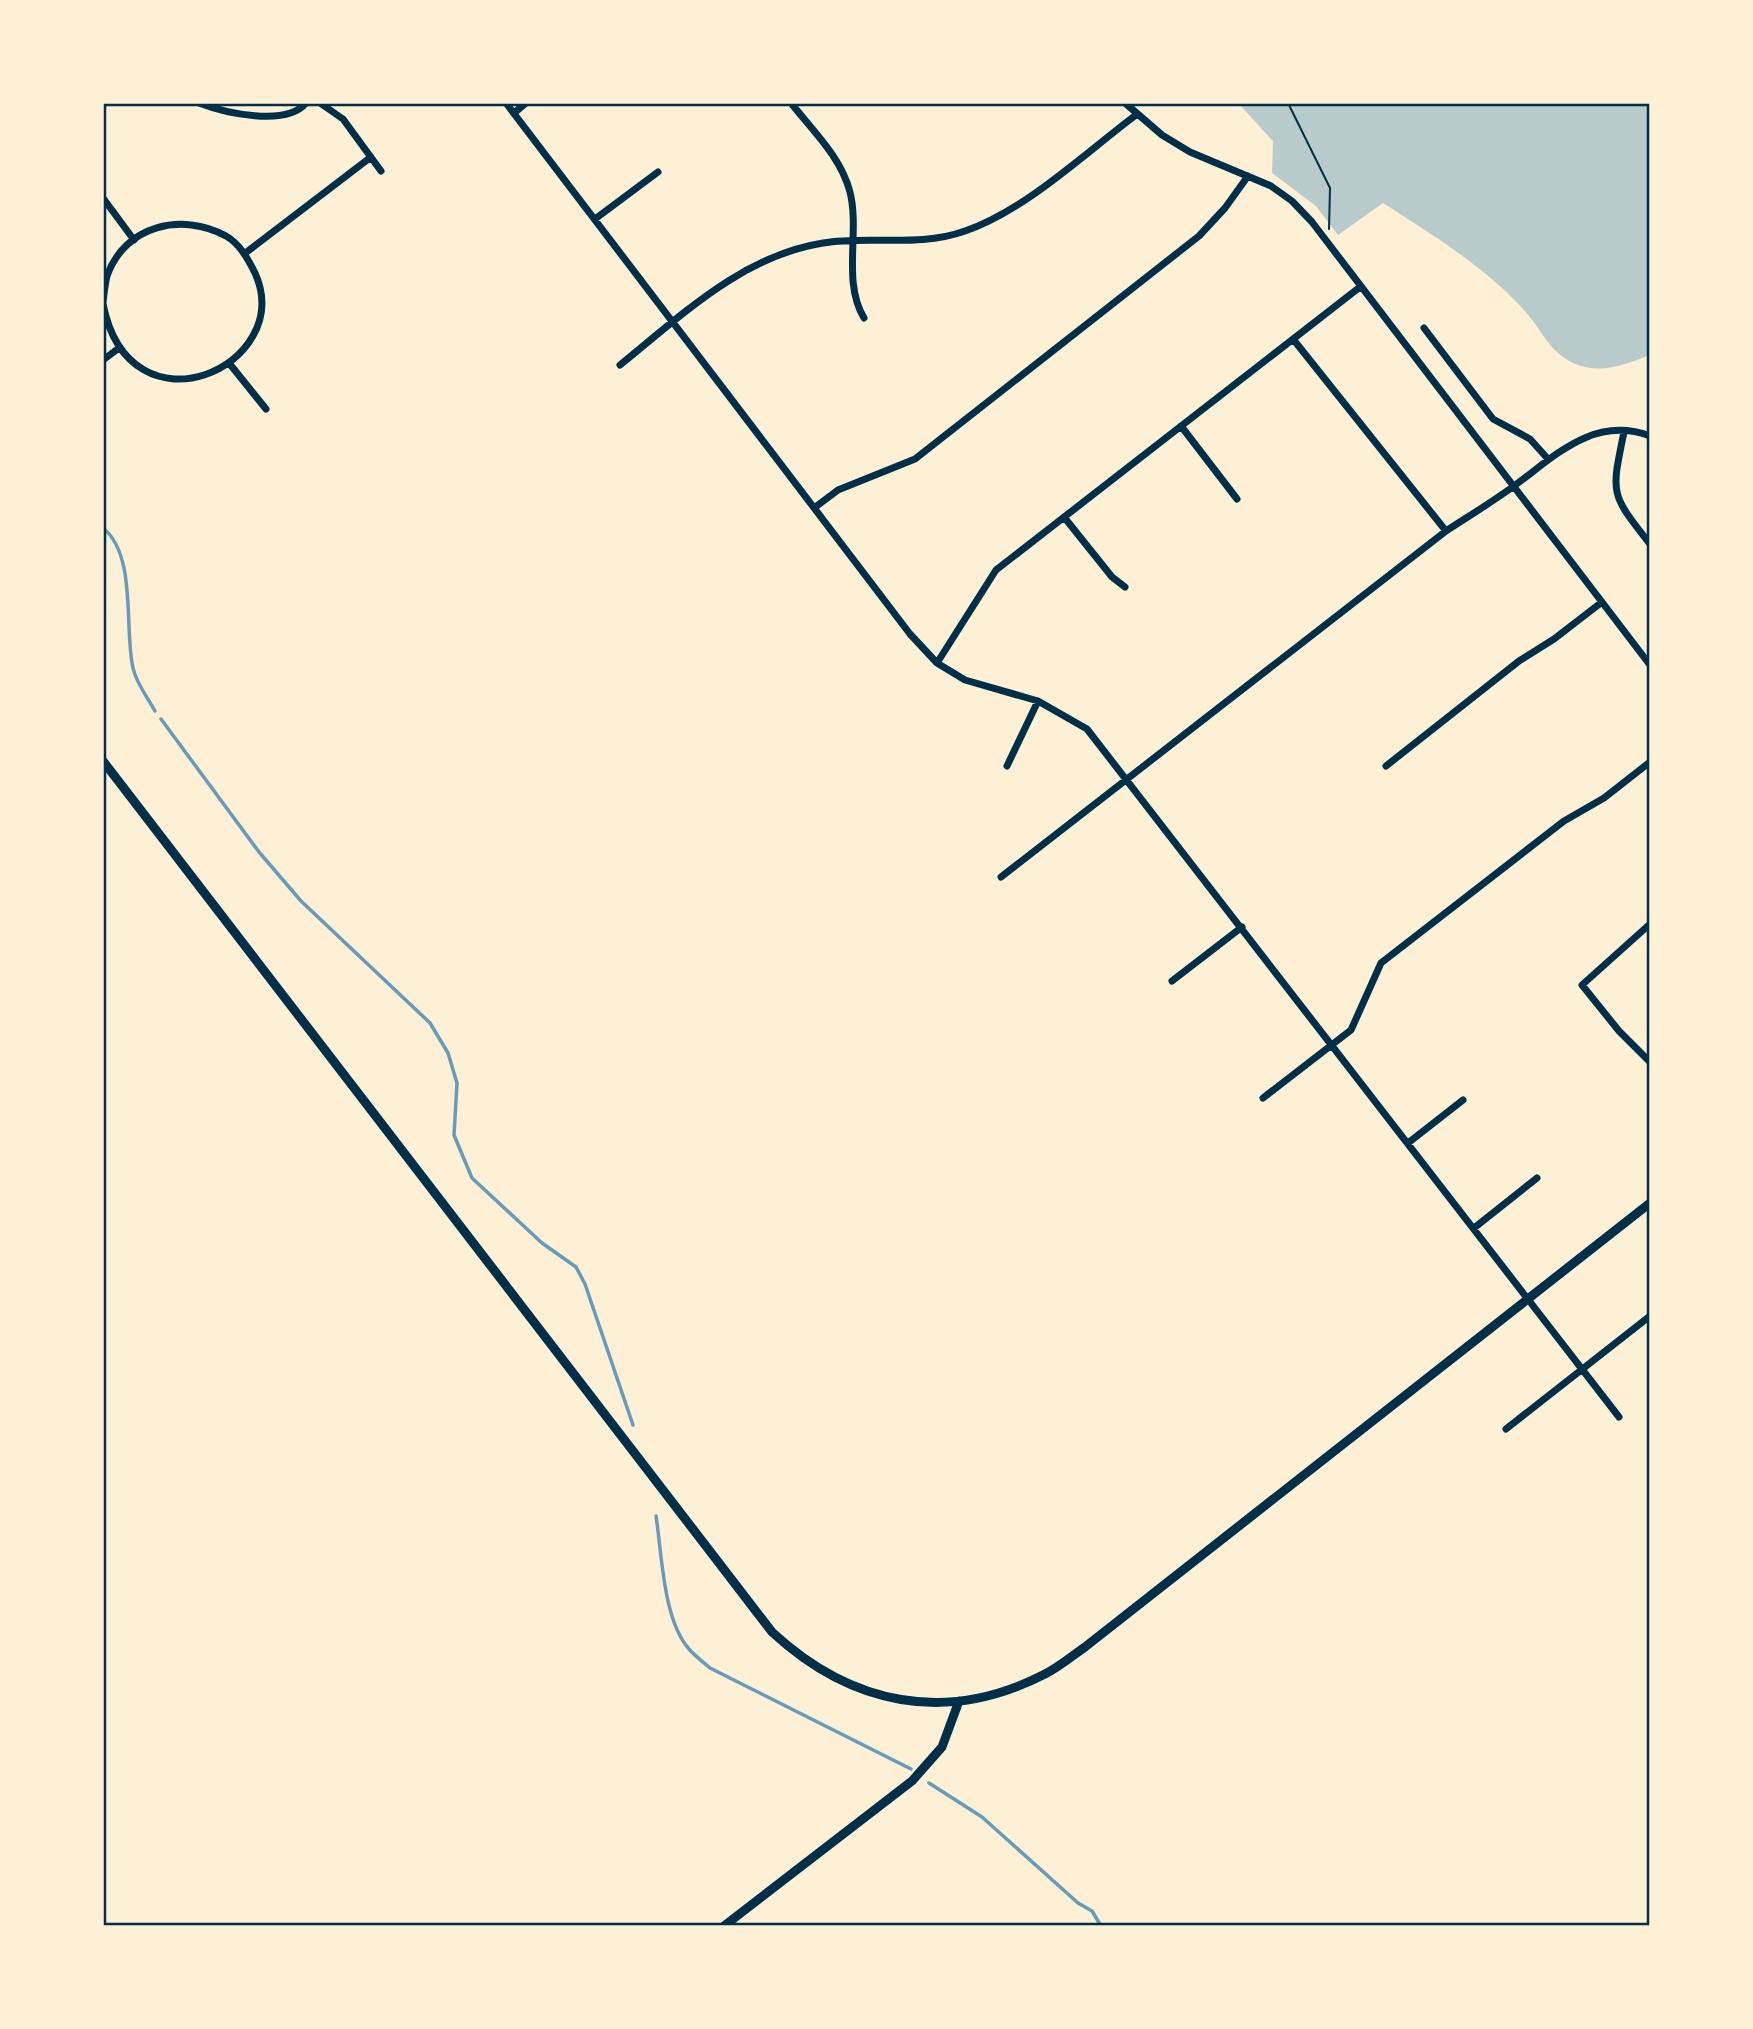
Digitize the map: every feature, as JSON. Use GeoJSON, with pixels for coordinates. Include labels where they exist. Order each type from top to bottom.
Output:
{"type":"FeatureCollection","features":[{"type":"Feature","properties":{"kind":"street"},"geometry":{"type":"LineString","coordinates":[[199,103],[273,118],[287,117],[306,103]]}},
{"type":"Feature","properties":{"kind":"street"},"geometry":{"type":"LineString","coordinates":[[320,103],[343,119],[381,171]]}},
{"type":"Feature","properties":{"kind":"street"},"geometry":{"type":"LineString","coordinates":[[506,103],[910,634],[937,663],[965,680],[1038,701],[1087,729],[1129,779],[1619,1417]]}},
{"type":"Feature","properties":{"kind":"street"},"geometry":{"type":"LineString","coordinates":[[514,113],[526,103]]}},
{"type":"Feature","properties":{"kind":"street"},"geometry":{"type":"LineString","coordinates":[[791,103],[841,166],[850,194],[854,302],[864,318]]}},
{"type":"Feature","properties":{"kind":"street"},"geometry":{"type":"LineString","coordinates":[[1125,103],[1136,115],[1190,152],[1271,186],[1292,201],[1329,244],[1650,665]]}},
{"type":"Feature","properties":{"kind":"street"},"geometry":{"type":"LineString","coordinates":[[620,365],[728,280],[761,262],[824,242],[884,243],[964,232],[1021,202],[1136,115]]}},
{"type":"Feature","properties":{"kind":"street"},"geometry":{"type":"LineString","coordinates":[[244,254],[371,158]]}},
{"type":"Feature","properties":{"kind":"street"},"geometry":{"type":"LineString","coordinates":[[596,219],[658,172]]}},
{"type":"Feature","properties":{"kind":"street"},"geometry":{"type":"LineString","coordinates":[[814,508],[838,490],[915,459],[1199,236],[1225,208],[1248,176]]}},
{"type":"Feature","properties":{"kind":"street"},"geometry":{"type":"LineString","coordinates":[[103,198],[134,240]]}},
{"type":"Feature","properties":{"kind":"street"},"geometry":{"type":"LineString","coordinates":[[187,222],[211,228],[232,240],[244,254],[258,280],[261,304],[256,328],[243,351],[229,363],[197,379],[169,379],[144,370],[119,348],[108,330],[103,303],[107,276],[120,253],[134,240],[163,225],[187,222]]}},
{"type":"Feature","properties":{"kind":"street"},"geometry":{"type":"LineString","coordinates":[[937,663],[996,570],[1360,286]]}},
{"type":"Feature","properties":{"kind":"street"},"geometry":{"type":"LineString","coordinates":[[1424,328],[1493,419],[1530,439],[1548,459]]}},
{"type":"Feature","properties":{"kind":"street"},"geometry":{"type":"LineString","coordinates":[[1293,339],[1446,531]]}},
{"type":"Feature","properties":{"kind":"street"},"geometry":{"type":"LineString","coordinates":[[103,360],[119,348]]}},
{"type":"Feature","properties":{"kind":"street"},"geometry":{"type":"LineString","coordinates":[[229,363],[266,410]]}},
{"type":"Feature","properties":{"kind":"street"},"geometry":{"type":"LineString","coordinates":[[1181,426],[1237,499]]}},
{"type":"Feature","properties":{"kind":"street"},"geometry":{"type":"LineString","coordinates":[[1624,432],[1615,478],[1615,496],[1650,544]]}},
{"type":"Feature","properties":{"kind":"street"},"geometry":{"type":"LineString","coordinates":[[1001,877],[1446,531],[1514,486],[1548,459],[1593,433],[1624,432],[1650,436]]}},
{"type":"Feature","properties":{"kind":"street"},"geometry":{"type":"LineString","coordinates":[[1064,517],[1112,577],[1125,587]]}},
{"type":"Feature","properties":{"kind":"street"},"geometry":{"type":"LineString","coordinates":[[1386,766],[1602,601]]}},
{"type":"Feature","properties":{"kind":"street"},"geometry":{"type":"LineString","coordinates":[[1007,766],[1038,701]]}},
{"type":"Feature","properties":{"kind":"street"},"geometry":{"type":"LineString","coordinates":[[103,761],[772,1632],[799,1657],[858,1690],[892,1700],[921,1703],[959,1701],[1004,1690],[1045,1674],[1085,1647],[1650,1203]]}},
{"type":"Feature","properties":{"kind":"street"},"geometry":{"type":"LineString","coordinates":[[1263,1098],[1351,1030],[1381,963],[1564,821],[1604,797],[1650,762]]}},
{"type":"Feature","properties":{"kind":"street"},"geometry":{"type":"LineString","coordinates":[[1650,924],[1583,985],[1619,1031],[1650,1062]]}},
{"type":"Feature","properties":{"kind":"street"},"geometry":{"type":"LineString","coordinates":[[1172,981],[1242,926]]}},
{"type":"Feature","properties":{"kind":"street"},"geometry":{"type":"LineString","coordinates":[[1408,1143],[1463,1100]]}},
{"type":"Feature","properties":{"kind":"street"},"geometry":{"type":"LineString","coordinates":[[1474,1228],[1537,1178]]}},
{"type":"Feature","properties":{"kind":"street"},"geometry":{"type":"LineString","coordinates":[[1506,1429],[1650,1316]]}},
{"type":"Feature","properties":{"kind":"street"},"geometry":{"type":"LineString","coordinates":[[724,1926],[912,1781],[942,1747],[959,1701]]}},
{"type":"Feature","properties":{"kind":"path"},"geometry":{"type":"LineString","coordinates":[[1287,103],[1330,188],[1329,244]]}},
{"type":"Feature","properties":{"kind":"shaded area"},"geometry":{"type":"Polygon","coordinates":[[[1238,103],[1650,103],[1650,355],[1602,368],[1583,367],[1573,363],[1551,346],[1508,293],[1456,252],[1383,203],[1338,235],[1316,206],[1272,173],[1273,141],[1238,103]]]}},
{"type":"Feature","properties":{"kind":"waterway"},"geometry":{"type":"LineString","coordinates":[[103,528],[114,540],[121,556],[133,668],[139,685],[155,711]]}},
{"type":"Feature","properties":{"kind":"waterway"},"geometry":{"type":"LineString","coordinates":[[161,719],[259,852],[301,901],[430,1023],[448,1053],[457,1083],[454,1135],[472,1178],[542,1243],[576,1267],[585,1284],[633,1425]]}},
{"type":"Feature","properties":{"kind":"waterway"},"geometry":{"type":"LineString","coordinates":[[656,1516],[669,1604],[680,1637],[694,1654],[710,1668],[911,1769]]}},
{"type":"Feature","properties":{"kind":"waterway"},"geometry":{"type":"LineString","coordinates":[[929,1783],[982,1817],[1078,1903],[1092,1911],[1101,1926]]}}]}
